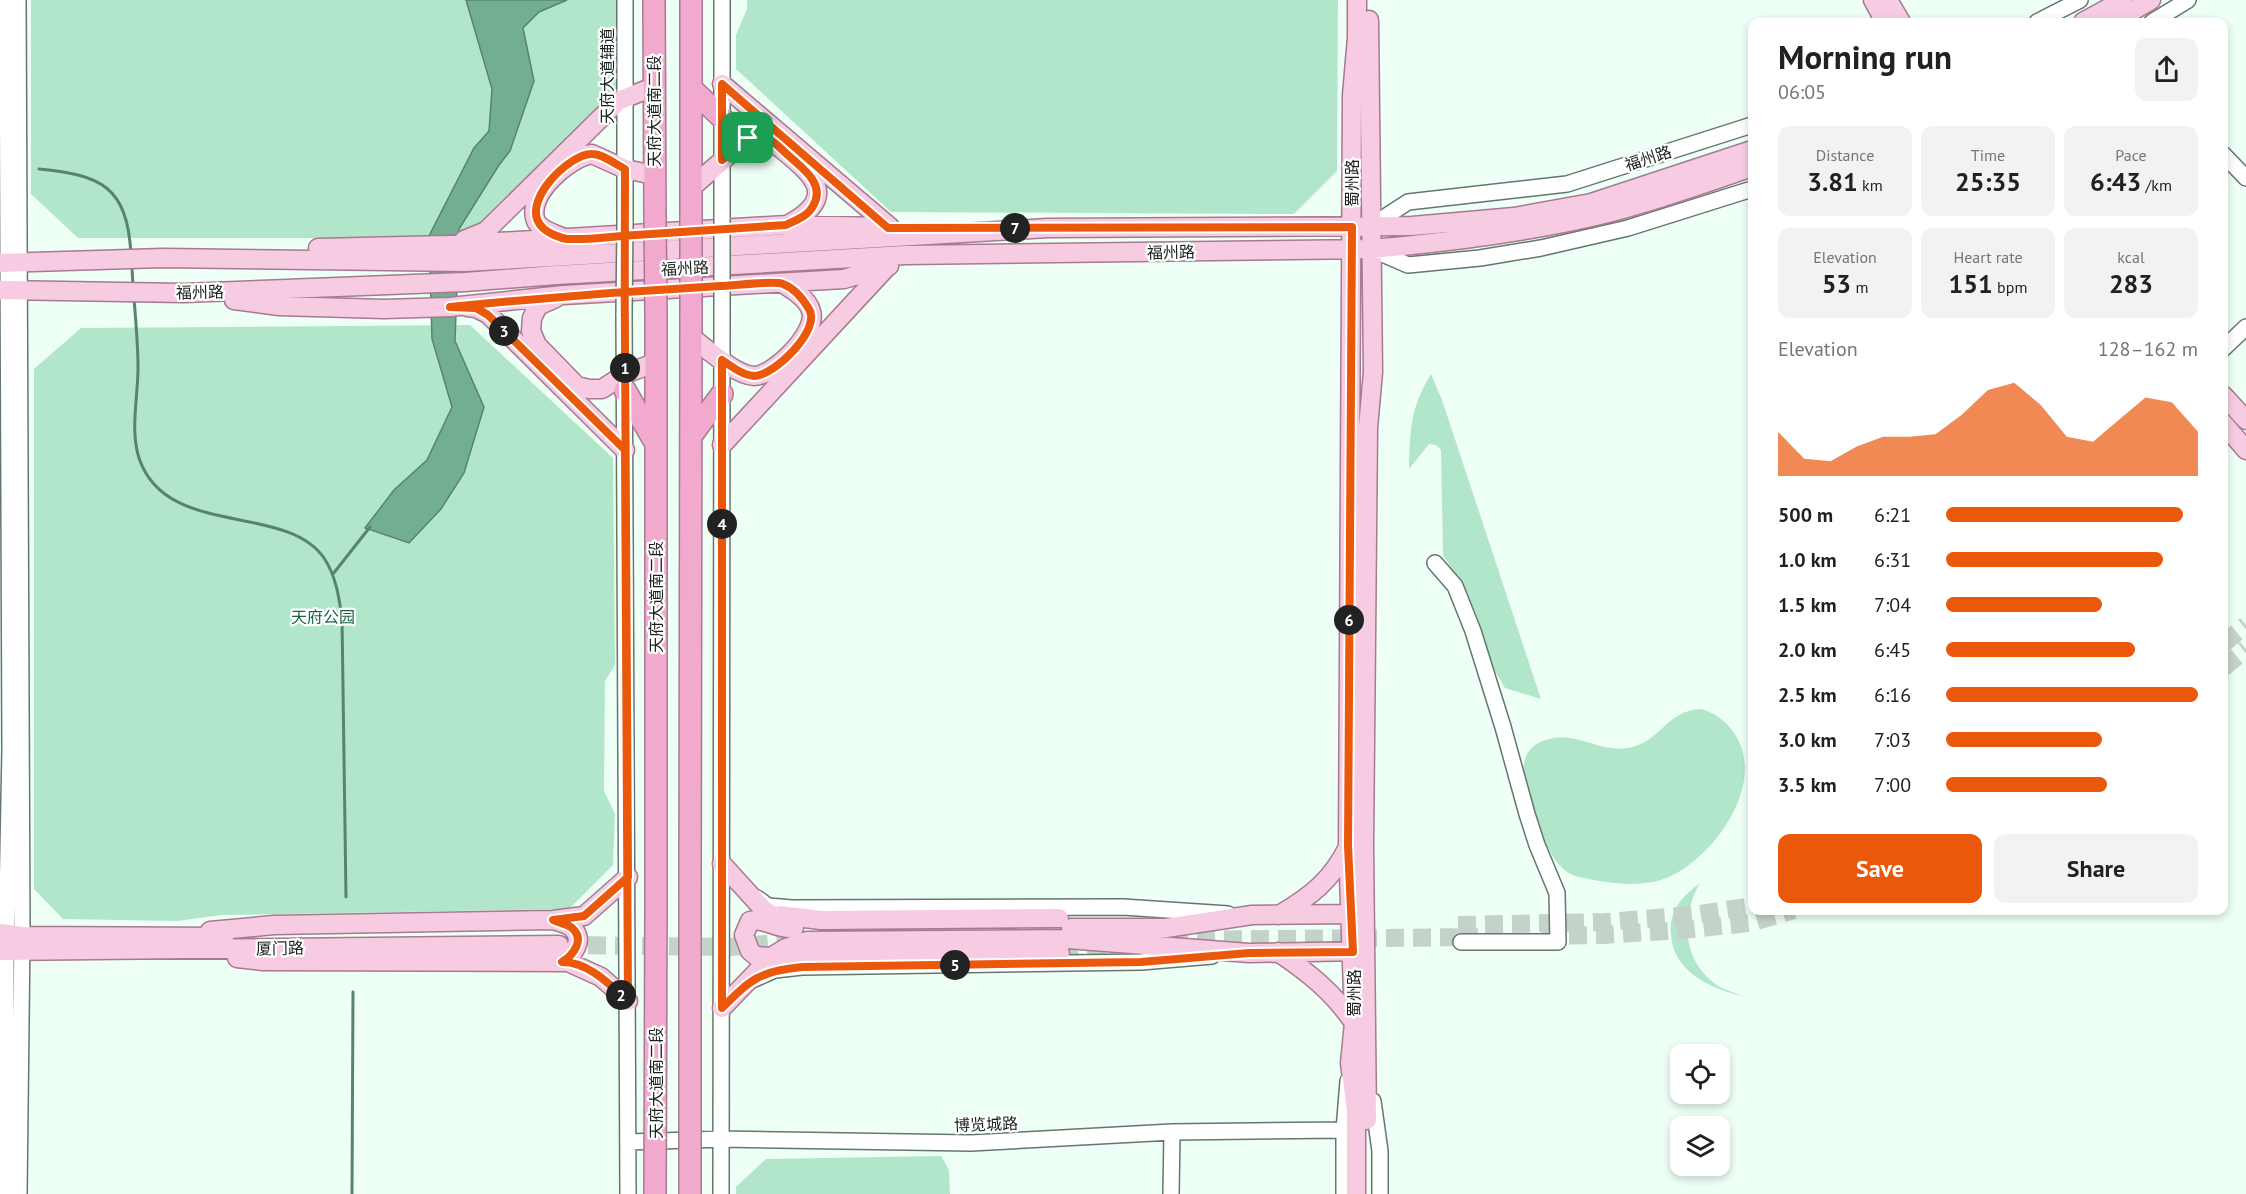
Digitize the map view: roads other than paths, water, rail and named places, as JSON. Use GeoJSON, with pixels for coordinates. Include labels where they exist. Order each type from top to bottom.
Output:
{"type":"FeatureCollection","features":[{"type":"Feature","properties":{"kind":"highway","name":"天府大道南二段"},"geometry":{"type":"LineString","coordinates":[[654,0],[657,362],[655,1194]]}},
{"type":"Feature","properties":{"kind":"highway"},"geometry":{"type":"LineString","coordinates":[[690,1194],[691,0]]}},
{"type":"Feature","properties":{"kind":"highway"},"geometry":{"type":"LineString","coordinates":[[691,87],[722,118]]}},
{"type":"Feature","properties":{"kind":"highway"},"geometry":{"type":"LineString","coordinates":[[625,382],[657,445]]}},
{"type":"Feature","properties":{"kind":"highway"},"geometry":{"type":"LineString","coordinates":[[691,436],[722,394]]}},
{"type":"Feature","properties":{"kind":"highway"},"geometry":{"type":"LineString","coordinates":[[646,1194],[656,1132]]}},
{"type":"Feature","properties":{"kind":"highway"},"geometry":{"type":"LineString","coordinates":[[690,1144],[698,1194]]}},
{"type":"Feature","properties":{"kind":"main road","name":"蜀州路"},"geometry":{"type":"LineString","coordinates":[[1356,1194],[1360,951],[1358,914],[1348,846],[1352,95],[1357,38],[1357,0]]}},
{"type":"Feature","properties":{"kind":"main road","name":"蜀州路"},"geometry":{"type":"LineString","coordinates":[[1358,914],[1364,846],[1368,440],[1373,372],[1369,0]]}},
{"type":"Feature","properties":{"kind":"main road"},"geometry":{"type":"LineString","coordinates":[[1873,0],[1883,18]]}},
{"type":"Feature","properties":{"kind":"main road"},"geometry":{"type":"LineString","coordinates":[[1888,0],[1899,18]]}},
{"type":"Feature","properties":{"kind":"main road"},"geometry":{"type":"LineString","coordinates":[[2090,18],[2123,0]]}},
{"type":"Feature","properties":{"kind":"main road"},"geometry":{"type":"LineString","coordinates":[[2121,18],[2151,0]]}},
{"type":"Feature","properties":{"kind":"main road"},"geometry":{"type":"LineString","coordinates":[[722,84],[888,228]]}},
{"type":"Feature","properties":{"kind":"main road"},"geometry":{"type":"LineString","coordinates":[[447,245],[486,231],[618,101],[653,87]]}},
{"type":"Feature","properties":{"kind":"main road"},"geometry":{"type":"LineString","coordinates":[[691,188],[748,138],[765,137],[812,177],[816,186],[817,196],[814,206],[807,214],[786,225]]}},
{"type":"Feature","properties":{"kind":"main road","name":"福州路"},"geometry":{"type":"LineString","coordinates":[[0,263],[109,258],[465,262],[1048,228],[1412,226],[1514,218],[1551,212],[1591,203],[1748,151]]}},
{"type":"Feature","properties":{"kind":"main road"},"geometry":{"type":"LineString","coordinates":[[565,239],[545,230],[536,221],[535,208],[547,184],[573,161],[592,154],[625,169],[654,174]]}},
{"type":"Feature","properties":{"kind":"main road","name":"福州路"},"geometry":{"type":"LineString","coordinates":[[7,290],[184,293],[465,282],[906,255],[1371,249],[1427,244],[1613,212],[1748,168]]}},
{"type":"Feature","properties":{"kind":"main road"},"geometry":{"type":"LineString","coordinates":[[184,258],[280,249],[447,245],[786,225],[888,228],[1048,228]]}},
{"type":"Feature","properties":{"kind":"main road"},"geometry":{"type":"LineString","coordinates":[[450,307],[564,295],[844,279],[889,266],[1034,254]]}},
{"type":"Feature","properties":{"kind":"main road"},"geometry":{"type":"LineString","coordinates":[[722,445],[876,277],[889,266]]}},
{"type":"Feature","properties":{"kind":"main road"},"geometry":{"type":"LineString","coordinates":[[691,338],[740,372],[754,376],[777,368],[804,338],[811,323],[811,311],[797,292],[782,283]]}},
{"type":"Feature","properties":{"kind":"main road"},"geometry":{"type":"LineString","coordinates":[[184,293],[279,306],[384,309],[476,308],[488,315],[625,450]]}},
{"type":"Feature","properties":{"kind":"main road"},"geometry":{"type":"LineString","coordinates":[[564,295],[537,306],[532,318],[531,331],[537,345],[577,386],[602,389],[625,382],[657,362]]}},
{"type":"Feature","properties":{"kind":"main road"},"geometry":{"type":"LineString","coordinates":[[2228,400],[2246,420]]}},
{"type":"Feature","properties":{"kind":"main road"},"geometry":{"type":"LineString","coordinates":[[2228,429],[2246,450]]}},
{"type":"Feature","properties":{"kind":"main road"},"geometry":{"type":"LineString","coordinates":[[1278,916],[1305,899],[1338,868],[1348,846]]}},
{"type":"Feature","properties":{"kind":"main road"},"geometry":{"type":"LineString","coordinates":[[722,864],[764,910],[794,928]]}},
{"type":"Feature","properties":{"kind":"main road"},"geometry":{"type":"LineString","coordinates":[[9,943],[155,944],[263,961],[558,941],[628,877]]}},
{"type":"Feature","properties":{"kind":"main road"},"geometry":{"type":"LineString","coordinates":[[764,910],[794,918],[821,920],[1059,918]]}},
{"type":"Feature","properties":{"kind":"main road"},"geometry":{"type":"LineString","coordinates":[[1060,953],[785,954],[771,957],[756,956],[750,951],[744,935],[750,921],[756,919],[784,929],[823,930],[1166,928],[1252,915],[1358,914]]}},
{"type":"Feature","properties":{"kind":"main road"},"geometry":{"type":"LineString","coordinates":[[155,944],[274,925],[558,941],[583,967],[601,977],[628,1001]]}},
{"type":"Feature","properties":{"kind":"main road"},"geometry":{"type":"LineString","coordinates":[[722,1008],[771,957],[786,948],[807,941],[1066,939],[1249,953],[1360,951]]}},
{"type":"Feature","properties":{"kind":"main road","name":"蜀州路"},"geometry":{"type":"LineString","coordinates":[[1360,951],[1354,1023],[1368,1194]]}},
{"type":"Feature","properties":{"kind":"main road"},"geometry":{"type":"LineString","coordinates":[[1278,952],[1307,971],[1341,1004],[1354,1023]]}},
{"type":"Feature","properties":{"kind":"street"},"geometry":{"type":"LineString","coordinates":[[7,0],[13,193],[20,263],[7,290]]}},
{"type":"Feature","properties":{"kind":"street"},"geometry":{"type":"LineString","coordinates":[[12,144],[18,0]]}},
{"type":"Feature","properties":{"kind":"street","name":"天府大道辅道"},"geometry":{"type":"LineString","coordinates":[[625,0],[628,1194]]}},
{"type":"Feature","properties":{"kind":"street"},"geometry":{"type":"LineString","coordinates":[[721,1194],[722,0]]}},
{"type":"Feature","properties":{"kind":"street"},"geometry":{"type":"LineString","coordinates":[[2045,18],[2080,0]]}},
{"type":"Feature","properties":{"kind":"street"},"geometry":{"type":"LineString","coordinates":[[2159,18],[2188,0]]}},
{"type":"Feature","properties":{"kind":"street","name":"福州路"},"geometry":{"type":"LineString","coordinates":[[1371,226],[1408,202],[1568,184],[1748,126]]}},
{"type":"Feature","properties":{"kind":"street"},"geometry":{"type":"LineString","coordinates":[[2228,159],[2246,178]]}},
{"type":"Feature","properties":{"kind":"street","name":"福州路"},"geometry":{"type":"LineString","coordinates":[[1371,249],[1408,265],[1480,258],[1541,248],[1628,228],[1748,190]]}},
{"type":"Feature","properties":{"kind":"street"},"geometry":{"type":"LineString","coordinates":[[6,1194],[9,943],[7,290],[13,193]]}},
{"type":"Feature","properties":{"kind":"street"},"geometry":{"type":"LineString","coordinates":[[2228,344],[2246,327]]}},
{"type":"Feature","properties":{"kind":"street"},"geometry":{"type":"LineString","coordinates":[[1435,563],[1455,586],[1473,631],[1527,814],[1557,893],[1558,942],[1461,942]]}},
{"type":"Feature","properties":{"kind":"street"},"geometry":{"type":"LineString","coordinates":[[747,890],[768,906],[792,908],[1123,907],[1252,915]]}},
{"type":"Feature","properties":{"kind":"street"},"geometry":{"type":"LineString","coordinates":[[9,943],[19,1194]]}},
{"type":"Feature","properties":{"kind":"street"},"geometry":{"type":"LineString","coordinates":[[747,983],[775,970],[802,967],[1141,962],[1249,953]]}},
{"type":"Feature","properties":{"kind":"street"},"geometry":{"type":"LineString","coordinates":[[1344,1194],[1344,1130],[1358,1061]]}},
{"type":"Feature","properties":{"kind":"street"},"geometry":{"type":"LineString","coordinates":[[1358,1061],[1380,1151],[1380,1194]]}},
{"type":"Feature","properties":{"kind":"street","name":"博览城路"},"geometry":{"type":"LineString","coordinates":[[629,1142],[721,1139],[971,1143],[1172,1132],[1344,1130]]}},
{"type":"Feature","properties":{"kind":"street"},"geometry":{"type":"LineString","coordinates":[[1171,1194],[1172,1132]]}},
{"type":"Feature","properties":{"kind":"waterway"},"geometry":{"type":"LineString","coordinates":[[39,169],[79,175],[107,188],[124,213],[131,254]]}},
{"type":"Feature","properties":{"kind":"waterway"},"geometry":{"type":"LineString","coordinates":[[132,267],[133,287]]}},
{"type":"Feature","properties":{"kind":"waterway"},"geometry":{"type":"LineString","coordinates":[[134,299],[138,368],[135,413],[136,447],[139,458],[153,483],[174,500],[199,510],[282,530],[306,541],[324,558],[334,579],[342,618],[346,897]]}},
{"type":"Feature","properties":{"kind":"waterway"},"geometry":{"type":"LineString","coordinates":[[333,574],[370,527]]}},
{"type":"Feature","properties":{"kind":"waterway"},"geometry":{"type":"LineString","coordinates":[[352,1194],[353,992]]}},
{"type":"Feature","properties":{"kind":"tunnel"},"geometry":{"type":"LineString","coordinates":[[2228,640],[2246,625]]}},
{"type":"Feature","properties":{"kind":"tunnel"},"geometry":{"type":"LineString","coordinates":[[2228,664],[2246,649]]}},
{"type":"Feature","properties":{"kind":"tunnel"},"geometry":{"type":"LineString","coordinates":[[1458,925],[1606,922],[1693,915],[1748,907]]}},
{"type":"Feature","properties":{"kind":"tunnel"},"geometry":{"type":"LineString","coordinates":[[1542,936],[1682,930],[1750,923],[1777,915]]}},
{"type":"Feature","properties":{"kind":"tunnel"},"geometry":{"type":"LineString","coordinates":[[1170,940],[1478,937]]}},
{"type":"Feature","properties":{"kind":"tunnel"},"geometry":{"type":"LineString","coordinates":[[561,945],[731,947],[800,941]]}},
{"type":"Feature","properties":{"kind":"tunnel"},"geometry":{"type":"LineString","coordinates":[[1060,953],[1115,948]]}},
{"type":"Feature","properties":{"kind":"park label","name":"天府公园"},"geometry":{"type":"Point","coordinates":[323,617]}}]}
